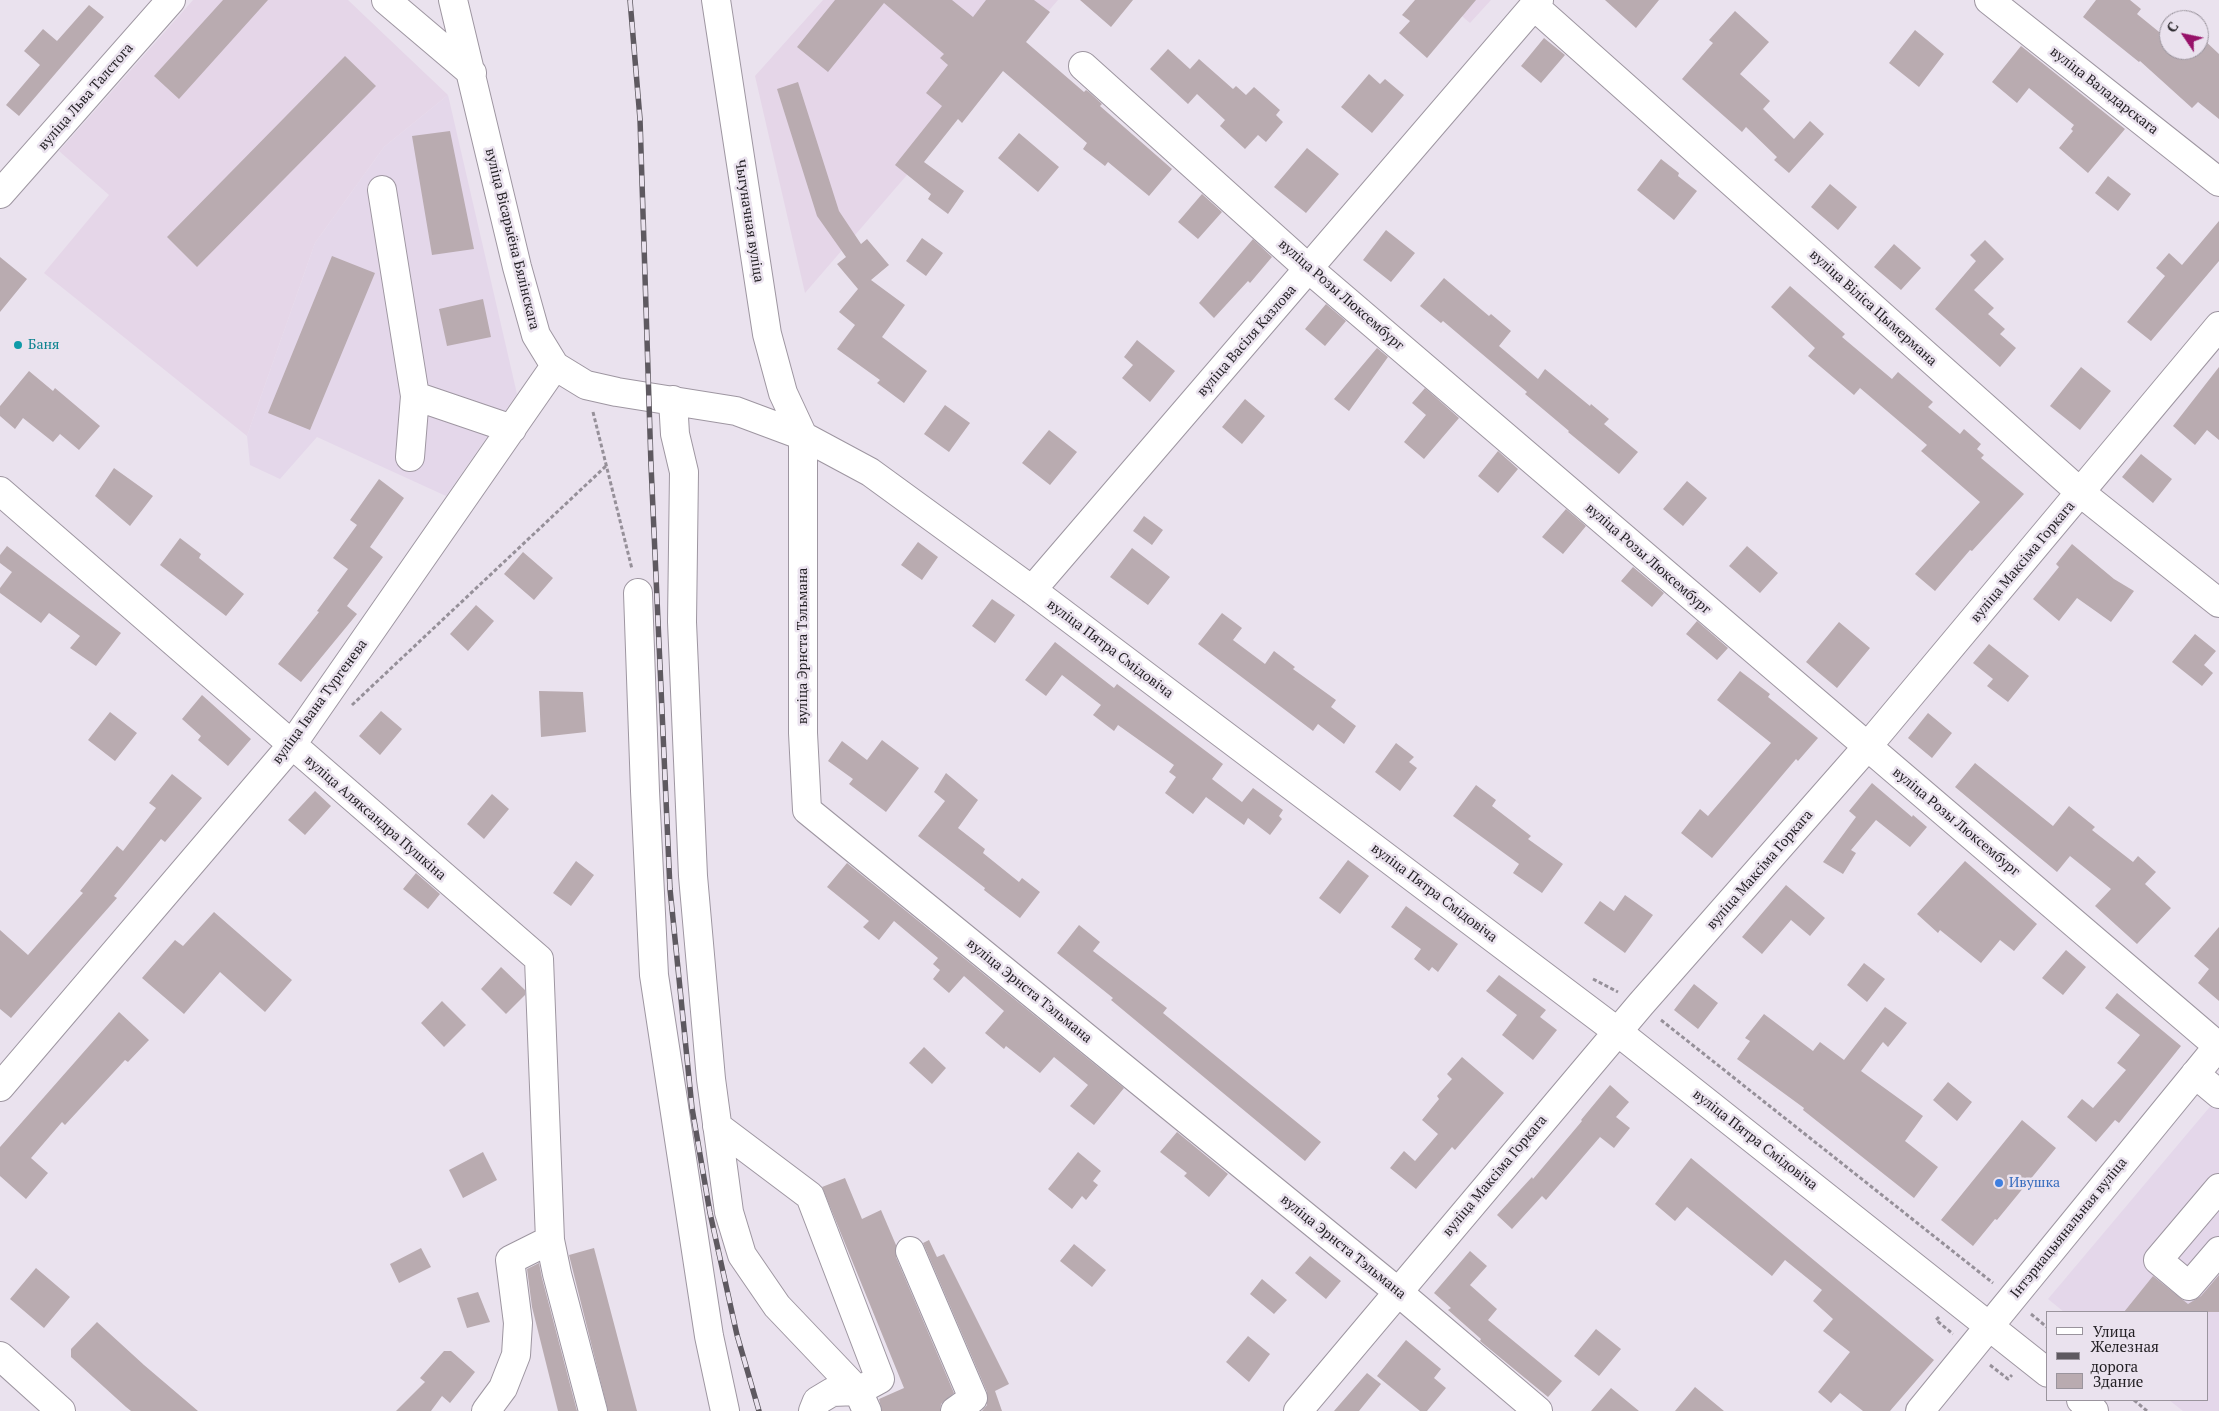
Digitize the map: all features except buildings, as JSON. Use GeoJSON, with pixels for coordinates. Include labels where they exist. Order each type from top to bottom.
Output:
{"type":"FeatureCollection","features":[{"type":"Feature","properties":{"kind":"street","name":"вуліца Льва Талстога"},"geometry":{"type":"LineString","coordinates":[[0,194],[171,0]]}},
{"type":"Feature","properties":{"kind":"street"},"geometry":{"type":"LineString","coordinates":[[386,0],[472,73]]}},
{"type":"Feature","properties":{"kind":"street","name":"вуліца Вісарыёна Бялінскага"},"geometry":{"type":"LineString","coordinates":[[453,0],[517,267],[533,325],[536,335],[555,366],[586,385],[617,392],[736,411],[803,436]]}},
{"type":"Feature","properties":{"kind":"street","name":"Чыгуначная вуліца"},"geometry":{"type":"LineString","coordinates":[[716,0],[768,334],[783,393],[803,436]]}},
{"type":"Feature","properties":{"kind":"street","name":"вуліца Валадарскага"},"geometry":{"type":"LineString","coordinates":[[1989,0],[2219,182]]}},
{"type":"Feature","properties":{"kind":"street","name":"вуліца Васіля Казлова"},"geometry":{"type":"LineString","coordinates":[[1032,590],[1536,3]]}},
{"type":"Feature","properties":{"kind":"street","name":"вуліца Віліса Цымермана"},"geometry":{"type":"LineString","coordinates":[[1536,3],[2080,493],[2219,603]]}},
{"type":"Feature","properties":{"kind":"street","name":"вуліца Розы Люксембург"},"geometry":{"type":"LineString","coordinates":[[1083,66],[1309,269],[1867,747],[2219,1045]]}},
{"type":"Feature","properties":{"kind":"street"},"geometry":{"type":"LineString","coordinates":[[382,190],[416,396],[410,456]]}},
{"type":"Feature","properties":{"kind":"street","name":"вуліца Максіма Горкага"},"geometry":{"type":"LineString","coordinates":[[1298,1411],[1618,1032],[1867,747],[2219,326]]}},
{"type":"Feature","properties":{"kind":"street","name":"вуліца Івана Тургенева"},"geometry":{"type":"LineString","coordinates":[[0,1086],[291,746],[555,366]]}},
{"type":"Feature","properties":{"kind":"street"},"geometry":{"type":"LineString","coordinates":[[416,396],[512,429]]}},
{"type":"Feature","properties":{"kind":"street"},"geometry":{"type":"LineString","coordinates":[[673,400],[675,434],[684,472],[682,622],[693,876],[711,1079],[729,1212],[742,1254],[777,1306],[862,1401]]}},
{"type":"Feature","properties":{"kind":"street","name":"вуліца Пятра Смідовіча"},"geometry":{"type":"LineString","coordinates":[[803,436],[870,472],[1032,590],[1618,1032],[2046,1371]]}},
{"type":"Feature","properties":{"kind":"street","name":"вуліца Эрнста Тэльмана"},"geometry":{"type":"LineString","coordinates":[[803,436],[803,723],[807,810],[1397,1292],[1538,1411]]}},
{"type":"Feature","properties":{"kind":"street","name":"вуліца Аляксандра Пушкіна"},"geometry":{"type":"LineString","coordinates":[[0,491],[291,746],[539,959],[550,1240],[557,1274],[593,1411]]}},
{"type":"Feature","properties":{"kind":"street"},"geometry":{"type":"LineString","coordinates":[[638,593],[654,975],[709,1336],[725,1411]]}},
{"type":"Feature","properties":{"kind":"street","name":"Інтэрнацыянальная вуліца"},"geometry":{"type":"LineString","coordinates":[[1920,1411],[2219,1045]]}},
{"type":"Feature","properties":{"kind":"street"},"geometry":{"type":"LineString","coordinates":[[2195,1074],[2219,1094]]}},
{"type":"Feature","properties":{"kind":"street"},"geometry":{"type":"LineString","coordinates":[[717,1126],[810,1196],[880,1380],[862,1401]]}},
{"type":"Feature","properties":{"kind":"street"},"geometry":{"type":"LineString","coordinates":[[2219,1188],[2158,1260],[2189,1286],[2219,1252]]}},
{"type":"Feature","properties":{"kind":"street"},"geometry":{"type":"LineString","coordinates":[[2192,1221],[2219,1244]]}},
{"type":"Feature","properties":{"kind":"street"},"geometry":{"type":"LineString","coordinates":[[486,1411],[503,1388],[516,1355],[518,1323],[510,1260],[550,1240]]}},
{"type":"Feature","properties":{"kind":"street"},"geometry":{"type":"LineString","coordinates":[[910,1251],[973,1398],[955,1411]]}},
{"type":"Feature","properties":{"kind":"street"},"geometry":{"type":"LineString","coordinates":[[0,1356],[62,1411]]}},
{"type":"Feature","properties":{"kind":"street"},"geometry":{"type":"LineString","coordinates":[[813,1411],[818,1401],[832,1392],[862,1401]]}},
{"type":"Feature","properties":{"kind":"street"},"geometry":{"type":"LineString","coordinates":[[2082,1401],[2094,1411]]}},
{"type":"Feature","properties":{"kind":"path"},"geometry":{"type":"LineString","coordinates":[[586,385],[638,593]]}},
{"type":"Feature","properties":{"kind":"path"},"geometry":{"type":"LineString","coordinates":[[348,709],[606,466]]}},
{"type":"Feature","properties":{"kind":"path"},"geometry":{"type":"LineString","coordinates":[[1658,1018],[1999,1288]]}},
{"type":"Feature","properties":{"kind":"path"},"geometry":{"type":"LineString","coordinates":[[2030,1313],[2046,1326]]}},
{"type":"Feature","properties":{"kind":"path"},"geometry":{"type":"LineString","coordinates":[[1936,1320],[1958,1338]]}},
{"type":"Feature","properties":{"kind":"path"},"geometry":{"type":"LineString","coordinates":[[1985,1360],[2008,1379]]}},
{"type":"Feature","properties":{"kind":"path"},"geometry":{"type":"LineString","coordinates":[[2135,1401],[2148,1411]]}},
{"type":"Feature","properties":{"kind":"shaded area"},"geometry":{"type":"Polygon","coordinates":[[[193,0],[348,0],[448,95],[384,147],[315,243],[247,436],[44,273],[109,195],[59,151],[193,0]]]}},
{"type":"Feature","properties":{"kind":"shaded area"},"geometry":{"type":"Polygon","coordinates":[[[823,0],[1058,0],[805,293],[755,76],[823,0]]]}},
{"type":"Feature","properties":{"kind":"shaded area"},"geometry":{"type":"Polygon","coordinates":[[[1443,0],[1491,0],[1470,23],[1443,0]]]}},
{"type":"Feature","properties":{"kind":"shaded area"},"geometry":{"type":"Polygon","coordinates":[[[448,95],[517,394],[446,496],[317,437],[280,479],[250,465],[247,436],[315,243],[384,147],[448,95]]]}},
{"type":"Feature","properties":{"kind":"shaded area"},"geometry":{"type":"Polygon","coordinates":[[[2219,1096],[2219,1411],[2183,1411],[2170,1401],[2209,1401],[2209,1311],[2063,1311],[2048,1299],[2219,1096]]]}},
{"type":"Feature","properties":{"kind":"railway"},"geometry":{"type":"LineString","coordinates":[[630,0],[640,119],[651,465],[670,889],[692,1108],[710,1213],[737,1335],[759,1411]]}},
{"type":"Feature","properties":{"kind":"place","name":"Баня"},"geometry":{"type":"Point","coordinates":[18,345]}},
{"type":"Feature","properties":{"kind":"place","name":"Ивушка"},"geometry":{"type":"Point","coordinates":[1999,1183]}}]}
